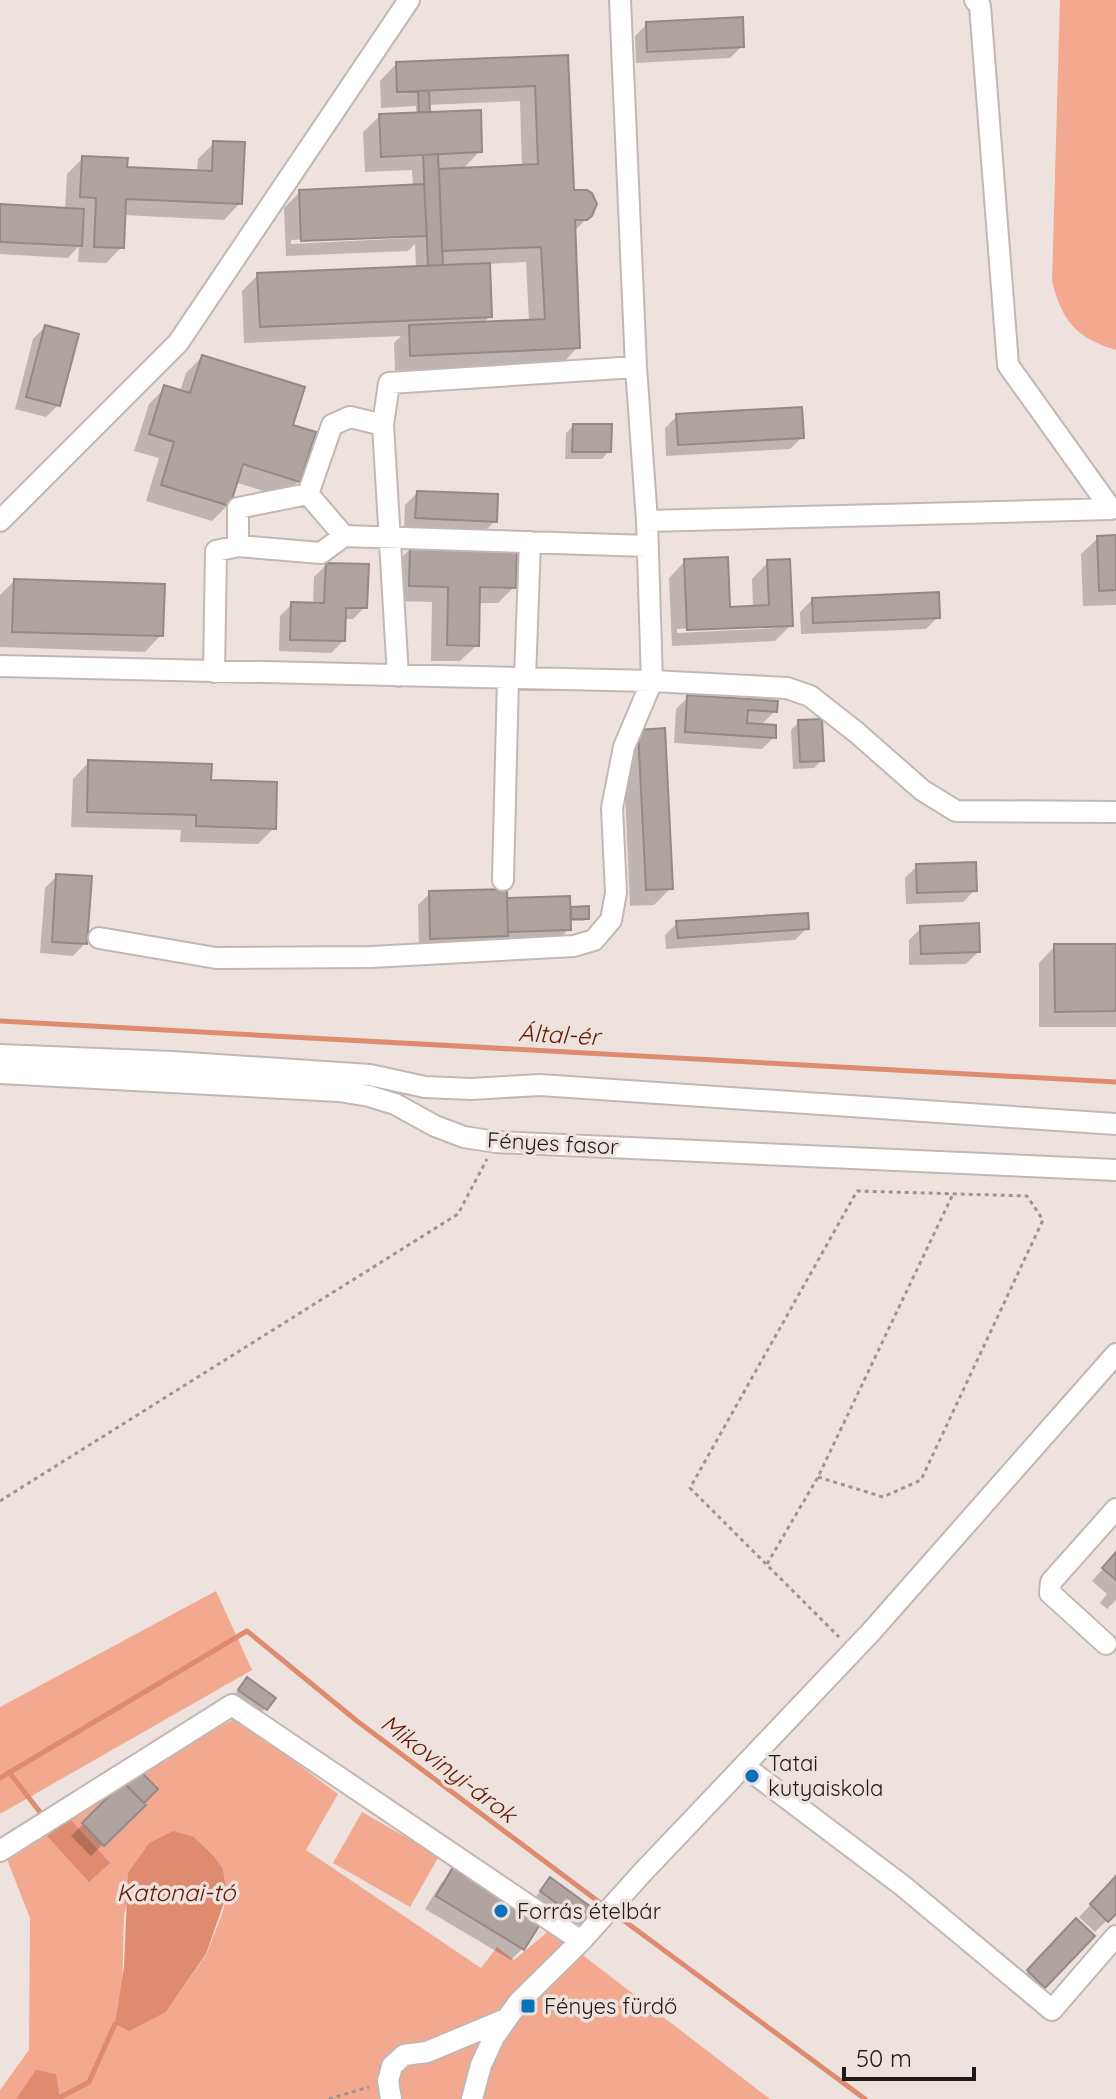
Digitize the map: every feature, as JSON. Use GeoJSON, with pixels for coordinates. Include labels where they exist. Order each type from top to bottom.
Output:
{"type":"FeatureCollection","features":[{"type":"Feature","properties":{"kind":"street"},"geometry":{"type":"LineString","coordinates":[[0,521],[178,343],[409,0]]}},
{"type":"Feature","properties":{"kind":"street"},"geometry":{"type":"LineString","coordinates":[[99,938],[216,958],[371,957],[574,946],[594,940],[611,920],[616,893],[612,808],[624,747],[652,681],[647,521],[636,367],[620,0]]}},
{"type":"Feature","properties":{"kind":"street"},"geometry":{"type":"LineString","coordinates":[[975,0],[980,6],[1008,365],[1113,509]]}},
{"type":"Feature","properties":{"kind":"street"},"geometry":{"type":"LineString","coordinates":[[398,676],[383,425],[389,383],[636,367]]}},
{"type":"Feature","properties":{"kind":"street"},"geometry":{"type":"LineString","coordinates":[[308,494],[332,425],[350,417],[383,425]]}},
{"type":"Feature","properties":{"kind":"street"},"geometry":{"type":"LineString","coordinates":[[308,494],[344,536]]}},
{"type":"Feature","properties":{"kind":"street"},"geometry":{"type":"LineString","coordinates":[[238,546],[238,508],[308,494]]}},
{"type":"Feature","properties":{"kind":"street"},"geometry":{"type":"LineString","coordinates":[[647,521],[1113,509]]}},
{"type":"Feature","properties":{"kind":"street"},"geometry":{"type":"LineString","coordinates":[[214,672],[216,551],[238,546],[321,553],[344,536],[648,546]]}},
{"type":"Feature","properties":{"kind":"street"},"geometry":{"type":"LineString","coordinates":[[503,880],[516,678],[530,542]]}},
{"type":"Feature","properties":{"kind":"street"},"geometry":{"type":"LineString","coordinates":[[0,666],[652,681],[787,688],[810,696],[922,790],[956,811],[1116,812]]}},
{"type":"Feature","properties":{"kind":"street"},"geometry":{"type":"LineString","coordinates":[[0,1055],[370,1075],[425,1087],[471,1089],[540,1085],[1116,1124]]}},
{"type":"Feature","properties":{"kind":"street","name":"Fényes fasor"},"geometry":{"type":"LineString","coordinates":[[0,1073],[339,1091],[395,1104],[435,1126],[464,1137],[496,1142],[1116,1170]]}},
{"type":"Feature","properties":{"kind":"street"},"geometry":{"type":"LineString","coordinates":[[472,2099],[481,2065],[518,2003],[592,1929],[854,1650],[1116,1354]]}},
{"type":"Feature","properties":{"kind":"street"},"geometry":{"type":"LineString","coordinates":[[1106,1644],[1050,1593],[1051,1582],[1116,1509]]}},
{"type":"Feature","properties":{"kind":"street"},"geometry":{"type":"LineString","coordinates":[[0,1851],[232,1705],[592,1929]]}},
{"type":"Feature","properties":{"kind":"street"},"geometry":{"type":"LineString","coordinates":[[744,1766],[903,1886],[1052,2010],[1116,1936]]}},
{"type":"Feature","properties":{"kind":"street"},"geometry":{"type":"LineString","coordinates":[[390,2090],[392,2066],[404,2055],[427,2052],[506,2019]]}},
{"type":"Feature","properties":{"kind":"path"},"geometry":{"type":"LineString","coordinates":[[0,1501],[458,1214],[496,1142]]}},
{"type":"Feature","properties":{"kind":"path"},"geometry":{"type":"LineString","coordinates":[[818,1477],[883,1497],[921,1480],[1043,1220],[1027,1196],[857,1191],[690,1488],[854,1650]]}},
{"type":"Feature","properties":{"kind":"path"},"geometry":{"type":"LineString","coordinates":[[767,1564],[818,1477],[953,1194]]}},
{"type":"Feature","properties":{"kind":"path"},"geometry":{"type":"LineString","coordinates":[[329,2099],[390,2090]]}},
{"type":"Feature","properties":{"kind":"shaded area"},"geometry":{"type":"Polygon","coordinates":[[[1060,0],[1116,0],[1116,350],[1091,340],[1073,326],[1061,307],[1052,281],[1060,0]]]}},
{"type":"Feature","properties":{"kind":"shaded area"},"geometry":{"type":"Polygon","coordinates":[[[216,1591],[252,1670],[0,1814],[0,1707],[216,1591]]]}},
{"type":"Feature","properties":{"kind":"shaded area"},"geometry":{"type":"Polygon","coordinates":[[[236,1718],[338,1794],[306,1850],[481,1968],[497,1947],[514,1960],[550,1930],[770,2099],[0,2099],[0,2090],[29,2050],[30,1918],[1,1844],[236,1718]],[[194,1837],[149,1843],[140,1856],[124,1915],[122,1993],[139,2025],[166,2012],[206,1955],[227,1895],[223,1869],[194,1837]]]}},
{"type":"Feature","properties":{"kind":"shaded area"},"geometry":{"type":"Polygon","coordinates":[[[362,1812],[439,1856],[410,1907],[333,1863],[362,1812]]]}},
{"type":"Feature","properties":{"kind":"water"},"geometry":{"type":"Polygon","coordinates":[[[68,1817],[110,1863],[89,1882],[47,1836],[68,1817]]]}},
{"type":"Feature","properties":{"kind":"water","name":"Katonai-tó"},"geometry":{"type":"Polygon","coordinates":[[[173,1831],[194,1837],[214,1856],[223,1869],[227,1894],[206,1954],[166,2012],[129,2031],[115,2024],[124,1967],[128,1873],[149,1843],[173,1831]]]}},
{"type":"Feature","properties":{"kind":"water"},"geometry":{"type":"Polygon","coordinates":[[[36,2070],[56,2074],[60,2099],[16,2099],[36,2070]]]}},
{"type":"Feature","properties":{"kind":"building"},"geometry":{"type":"Polygon","coordinates":[[[743,17],[744,47],[647,52],[646,22],[743,17]]]}},
{"type":"Feature","properties":{"kind":"building"},"geometry":{"type":"Polygon","coordinates":[[[568,55],[574,190],[592,193],[597,204],[587,220],[575,220],[580,348],[410,356],[409,325],[545,319],[541,247],[442,251],[439,169],[538,164],[535,86],[397,92],[396,62],[568,55]]]}},
{"type":"Feature","properties":{"kind":"building"},"geometry":{"type":"Polygon","coordinates":[[[418,91],[429,91],[430,112],[419,112],[418,91]]]}},
{"type":"Feature","properties":{"kind":"building"},"geometry":{"type":"Polygon","coordinates":[[[481,110],[482,152],[381,157],[379,114],[481,110]]]}},
{"type":"Feature","properties":{"kind":"building"},"geometry":{"type":"Polygon","coordinates":[[[213,141],[245,142],[242,204],[126,199],[124,248],[94,247],[96,198],[80,197],[82,156],[128,158],[127,167],[212,171],[213,141]]]}},
{"type":"Feature","properties":{"kind":"building"},"geometry":{"type":"Polygon","coordinates":[[[438,154],[443,265],[428,266],[423,155],[438,154]]]}},
{"type":"Feature","properties":{"kind":"building"},"geometry":{"type":"Polygon","coordinates":[[[424,184],[427,236],[301,241],[299,190],[424,184]]]}},
{"type":"Feature","properties":{"kind":"building"},"geometry":{"type":"Polygon","coordinates":[[[0,204],[84,209],[82,246],[0,242],[0,204]]]}},
{"type":"Feature","properties":{"kind":"building"},"geometry":{"type":"Polygon","coordinates":[[[490,263],[492,317],[260,327],[257,273],[490,263]]]}},
{"type":"Feature","properties":{"kind":"building"},"geometry":{"type":"Polygon","coordinates":[[[45,325],[79,334],[60,406],[26,397],[45,325]]]}},
{"type":"Feature","properties":{"kind":"building"},"geometry":{"type":"Polygon","coordinates":[[[202,355],[305,387],[293,425],[316,432],[300,482],[243,464],[230,506],[161,485],[174,442],[149,434],[164,385],[190,393],[202,355]]]}},
{"type":"Feature","properties":{"kind":"building"},"geometry":{"type":"Polygon","coordinates":[[[802,407],[804,438],[678,445],[676,414],[802,407]]]}},
{"type":"Feature","properties":{"kind":"building"},"geometry":{"type":"Polygon","coordinates":[[[573,424],[612,424],[611,452],[572,452],[573,424]]]}},
{"type":"Feature","properties":{"kind":"building"},"geometry":{"type":"Polygon","coordinates":[[[417,491],[498,494],[497,522],[415,518],[417,491]]]}},
{"type":"Feature","properties":{"kind":"building"},"geometry":{"type":"Polygon","coordinates":[[[1116,535],[1116,590],[1099,591],[1097,536],[1116,535]]]}},
{"type":"Feature","properties":{"kind":"building"},"geometry":{"type":"Polygon","coordinates":[[[410,546],[517,548],[516,588],[480,587],[479,646],[447,645],[448,587],[409,586],[410,546]]]}},
{"type":"Feature","properties":{"kind":"building"},"geometry":{"type":"Polygon","coordinates":[[[728,557],[730,607],[769,605],[767,560],[790,559],[793,626],[687,630],[684,559],[728,557]]]}},
{"type":"Feature","properties":{"kind":"building"},"geometry":{"type":"Polygon","coordinates":[[[326,563],[369,564],[367,608],[346,608],[345,641],[290,640],[291,602],[324,603],[326,563]]]}},
{"type":"Feature","properties":{"kind":"building"},"geometry":{"type":"Polygon","coordinates":[[[14,579],[165,584],[163,636],[12,632],[14,579]]]}},
{"type":"Feature","properties":{"kind":"building"},"geometry":{"type":"Polygon","coordinates":[[[939,592],[940,618],[813,623],[812,598],[939,592]]]}},
{"type":"Feature","properties":{"kind":"building"},"geometry":{"type":"Polygon","coordinates":[[[687,695],[778,701],[777,712],[748,710],[747,723],[776,725],[776,738],[685,732],[687,695]]]}},
{"type":"Feature","properties":{"kind":"building"},"geometry":{"type":"Polygon","coordinates":[[[822,719],[824,761],[800,762],[798,720],[822,719]]]}},
{"type":"Feature","properties":{"kind":"building"},"geometry":{"type":"Polygon","coordinates":[[[665,728],[673,889],[646,890],[638,730],[665,728]]]}},
{"type":"Feature","properties":{"kind":"building"},"geometry":{"type":"Polygon","coordinates":[[[88,760],[212,764],[211,780],[277,782],[276,829],[196,826],[196,815],[87,812],[88,760]]]}},
{"type":"Feature","properties":{"kind":"building"},"geometry":{"type":"Polygon","coordinates":[[[976,862],[977,891],[917,893],[916,864],[976,862]]]}},
{"type":"Feature","properties":{"kind":"building"},"geometry":{"type":"Polygon","coordinates":[[[56,874],[92,876],[87,944],[52,942],[56,874]]]}},
{"type":"Feature","properties":{"kind":"building"},"geometry":{"type":"Polygon","coordinates":[[[507,889],[508,936],[430,939],[429,891],[507,889]]]}},
{"type":"Feature","properties":{"kind":"building"},"geometry":{"type":"Polygon","coordinates":[[[570,896],[571,930],[508,932],[507,898],[570,896]]]}},
{"type":"Feature","properties":{"kind":"building"},"geometry":{"type":"Polygon","coordinates":[[[589,906],[589,919],[571,919],[571,907],[589,906]]]}},
{"type":"Feature","properties":{"kind":"building"},"geometry":{"type":"Polygon","coordinates":[[[808,913],[809,929],[678,938],[676,921],[808,913]]]}},
{"type":"Feature","properties":{"kind":"building"},"geometry":{"type":"Polygon","coordinates":[[[979,923],[980,952],[921,954],[920,926],[979,923]]]}},
{"type":"Feature","properties":{"kind":"building"},"geometry":{"type":"Polygon","coordinates":[[[1054,944],[1116,944],[1116,1011],[1055,1012],[1054,944]]]}},
{"type":"Feature","properties":{"kind":"building"},"geometry":{"type":"Polygon","coordinates":[[[1116,1552],[1116,1580],[1102,1568],[1116,1552]]]}},
{"type":"Feature","properties":{"kind":"building"},"geometry":{"type":"Polygon","coordinates":[[[247,1677],[276,1698],[267,1710],[238,1690],[247,1677]]]}},
{"type":"Feature","properties":{"kind":"building"},"geometry":{"type":"Polygon","coordinates":[[[140,1771],[158,1789],[144,1803],[126,1785],[140,1771]]]}},
{"type":"Feature","properties":{"kind":"building"},"geometry":{"type":"Polygon","coordinates":[[[123,1782],[146,1805],[104,1846],[82,1823],[123,1782]]]}},
{"type":"Feature","properties":{"kind":"building"},"geometry":{"type":"Polygon","coordinates":[[[453,1867],[542,1921],[524,1950],[436,1896],[453,1867]]]}},
{"type":"Feature","properties":{"kind":"building"},"geometry":{"type":"Polygon","coordinates":[[[1116,1876],[1116,1914],[1108,1922],[1090,1904],[1116,1876]]]}},
{"type":"Feature","properties":{"kind":"building"},"geometry":{"type":"Polygon","coordinates":[[[550,1877],[595,1910],[585,1924],[540,1891],[550,1877]]]}},
{"type":"Feature","properties":{"kind":"building"},"geometry":{"type":"Polygon","coordinates":[[[1076,1918],[1095,1936],[1045,1988],[1027,1970],[1076,1918]]]}},
{"type":"Feature","properties":{"kind":"waterway","name":"Által-ér"},"geometry":{"type":"LineString","coordinates":[[0,1021],[1116,1082]]}},
{"type":"Feature","properties":{"kind":"waterway","name":"Mikovinyi-árok"},"geometry":{"type":"LineString","coordinates":[[0,1778],[247,1631],[357,1721],[603,1905]]}},
{"type":"Feature","properties":{"kind":"waterway"},"geometry":{"type":"LineString","coordinates":[[9,1772],[43,1816]]}},
{"type":"Feature","properties":{"kind":"waterway","name":"Mikovinyi-árok"},"geometry":{"type":"LineString","coordinates":[[615,1914],[865,2099]]}},
{"type":"Feature","properties":{"kind":"waterway"},"geometry":{"type":"LineString","coordinates":[[57,2099],[89,2082],[115,2024]]}},
{"type":"Feature","properties":{"kind":"place","name":"Tatai kutyaiskola"},"geometry":{"type":"Point","coordinates":[752,1776]}},
{"type":"Feature","properties":{"kind":"place","name":"Forrás ételbár"},"geometry":{"type":"Point","coordinates":[501,1911]}},
{"type":"Feature","properties":{"kind":"place","name":"Fényes fürdő"},"geometry":{"type":"Point","coordinates":[528,2006]}}]}
